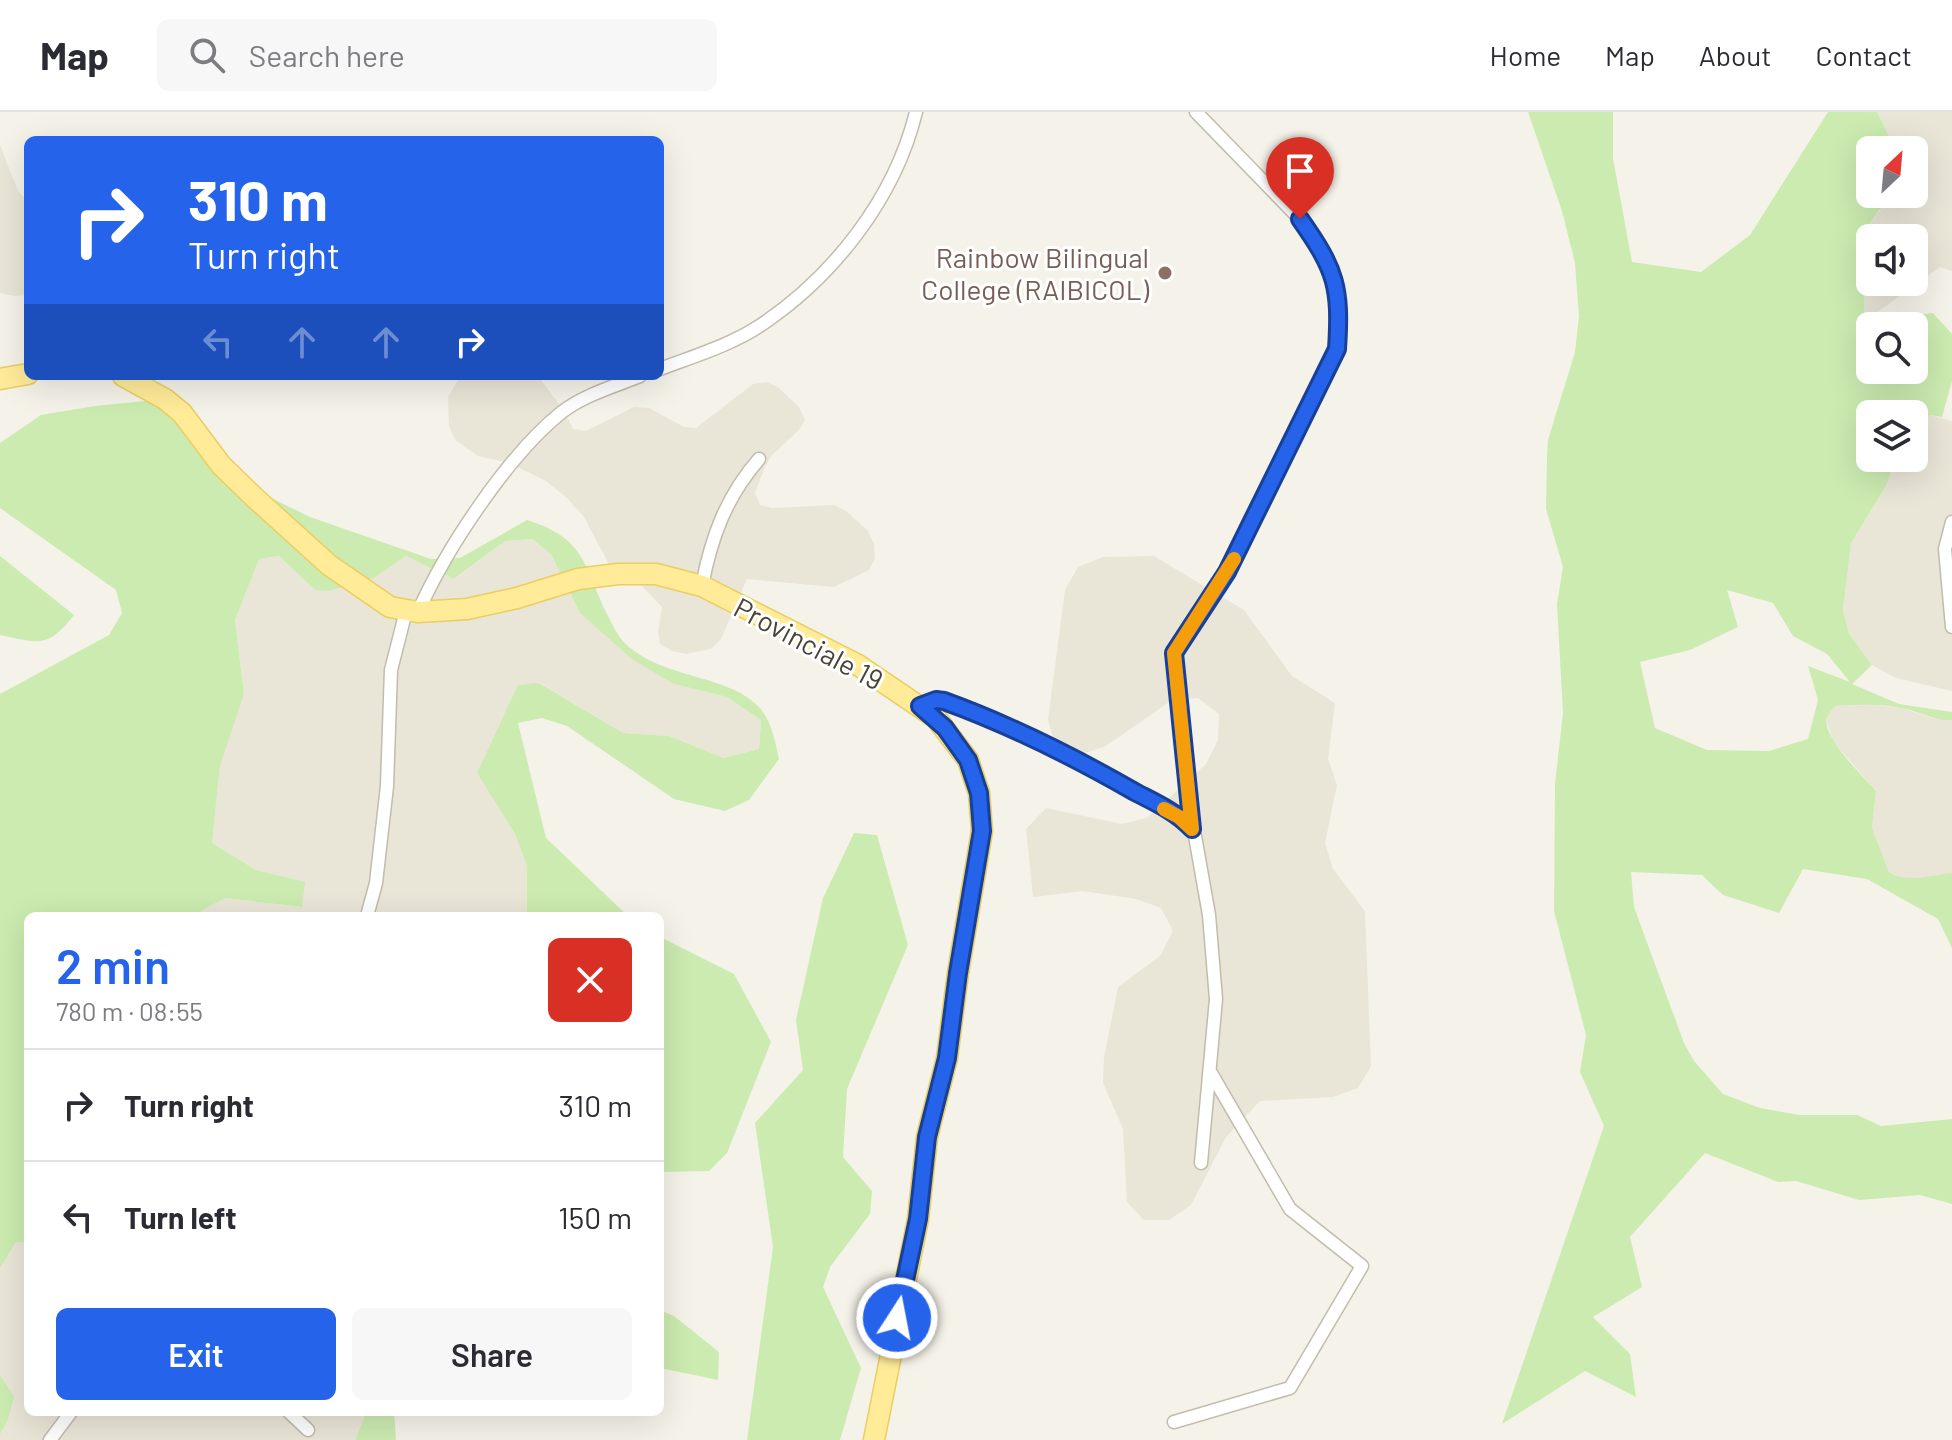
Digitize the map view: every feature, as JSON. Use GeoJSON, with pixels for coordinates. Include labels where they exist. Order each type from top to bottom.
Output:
{"type":"FeatureCollection","features":[{"type":"Feature","properties":{"kind":"main road"},"geometry":{"type":"LineString","coordinates":[[2,378],[24,375]]}},
{"type":"Feature","properties":{"kind":"main road","name":"Provinciale 19"},"geometry":{"type":"LineString","coordinates":[[130,380],[165,399],[182,413],[221,465],[329,565],[390,607],[412,611],[486,606],[553,584],[618,574],[656,574],[702,586],[858,665],[920,706],[945,728],[968,760],[979,793],[982,831],[947,1058],[927,1137],[918,1219],[874,1440]]}},
{"type":"Feature","properties":{"kind":"street"},"geometry":{"type":"LineString","coordinates":[[664,368],[711,350],[759,326],[808,288],[851,240],[883,196],[911,133],[916,112]]}},
{"type":"Feature","properties":{"kind":"street"},"geometry":{"type":"LineString","coordinates":[[1196,112],[1300,219],[1319,245],[1335,279],[1339,311],[1337,349],[1314,399],[1227,572],[1174,653],[1192,829],[1209,915],[1216,999],[1201,1163]]}},
{"type":"Feature","properties":{"kind":"street"},"geometry":{"type":"LineString","coordinates":[[368,912],[376,883],[387,786],[391,670],[412,611],[474,515],[529,443],[564,411],[630,380]]}},
{"type":"Feature","properties":{"kind":"street"},"geometry":{"type":"LineString","coordinates":[[702,586],[710,547],[725,507],[759,459]]}},
{"type":"Feature","properties":{"kind":"street"},"geometry":{"type":"LineString","coordinates":[[1952,522],[1945,549],[1952,627]]}},
{"type":"Feature","properties":{"kind":"street"},"geometry":{"type":"LineString","coordinates":[[920,706],[936,700],[944,701],[1027,736],[1100,771],[1179,817],[1192,829]]}},
{"type":"Feature","properties":{"kind":"street"},"geometry":{"type":"LineString","coordinates":[[1174,1422],[1290,1388],[1362,1266],[1290,1209],[1211,1073]]}},
{"type":"Feature","properties":{"kind":"street"},"geometry":{"type":"LineString","coordinates":[[50,1440],[68,1416]]}},
{"type":"Feature","properties":{"kind":"street"},"geometry":{"type":"LineString","coordinates":[[293,1416],[308,1430]]}},
{"type":"Feature","properties":{"kind":"shaded area"},"geometry":{"type":"Polygon","coordinates":[[[1877,112],[1952,112],[1952,271],[1940,267],[1928,276],[1928,224],[1870,224],[1884,208],[1928,208],[1928,136],[1889,136],[1877,112]]]}},
{"type":"Feature","properties":{"kind":"shaded area"},"geometry":{"type":"Polygon","coordinates":[[[0,145],[18,191],[24,198],[24,295],[0,293],[0,145]]]}},
{"type":"Feature","properties":{"kind":"shaded area"},"geometry":{"type":"Polygon","coordinates":[[[1864,296],[1900,296],[1878,312],[1865,312],[1864,296]]]}},
{"type":"Feature","properties":{"kind":"shaded area"},"geometry":{"type":"Polygon","coordinates":[[[458,380],[541,380],[573,429],[586,431],[634,407],[649,408],[684,427],[696,428],[753,384],[767,382],[778,387],[799,407],[805,420],[799,430],[771,456],[765,467],[755,493],[760,505],[772,508],[834,505],[846,511],[868,531],[874,544],[875,558],[869,570],[834,587],[747,579],[721,639],[711,649],[686,654],[672,651],[660,644],[658,632],[662,607],[643,587],[637,574],[613,572],[584,517],[546,481],[509,463],[478,456],[455,440],[449,426],[448,397],[458,380]]]}},
{"type":"Feature","properties":{"kind":"shaded area"},"geometry":{"type":"Polygon","coordinates":[[[1928,416],[1952,421],[1952,691],[1896,678],[1872,665],[1849,634],[1843,610],[1851,543],[1886,486],[1891,472],[1928,472],[1928,416]]]}},
{"type":"Feature","properties":{"kind":"shaded area"},"geometry":{"type":"Polygon","coordinates":[[[532,539],[551,554],[580,613],[674,684],[727,697],[761,720],[759,749],[724,758],[669,736],[623,733],[540,683],[477,773],[515,834],[527,866],[527,912],[200,912],[225,898],[301,907],[304,882],[256,870],[212,843],[220,766],[244,694],[235,620],[259,559],[279,556],[315,590],[374,578],[406,556],[455,579],[505,541],[532,539]]]}},
{"type":"Feature","properties":{"kind":"shaded area"},"geometry":{"type":"Polygon","coordinates":[[[1154,556],[1244,610],[1292,676],[1335,703],[1328,759],[1337,785],[1325,843],[1333,869],[1365,911],[1371,1066],[1358,1088],[1333,1097],[1260,1101],[1226,1137],[1191,1205],[1169,1220],[1144,1220],[1127,1202],[1123,1129],[1103,1083],[1104,1057],[1118,987],[1160,956],[1173,931],[1161,908],[1136,899],[1083,891],[1033,897],[1026,829],[1046,808],[1122,824],[1147,818],[1206,764],[1218,740],[1219,714],[1198,698],[1172,700],[1106,746],[1079,755],[1055,745],[1048,720],[1065,590],[1078,567],[1103,557],[1154,556]]]}},
{"type":"Feature","properties":{"kind":"shaded area"},"geometry":{"type":"Polygon","coordinates":[[[1875,705],[1952,720],[1952,873],[1902,878],[1889,872],[1872,828],[1876,791],[1834,742],[1827,723],[1834,706],[1875,705]]]}},
{"type":"Feature","properties":{"kind":"shaded area"},"geometry":{"type":"Polygon","coordinates":[[[16,1242],[24,1242],[24,1416],[364,1416],[355,1440],[0,1440],[7,1422],[0,1375],[0,1268],[16,1242]]]}},
{"type":"Feature","properties":{"kind":"green space"},"geometry":{"type":"Polygon","coordinates":[[[1528,112],[1613,112],[1613,158],[1632,262],[1701,272],[1750,235],[1828,112],[1877,112],[1889,136],[1856,136],[1856,208],[1883,208],[1869,224],[1856,224],[1856,296],[1864,296],[1865,312],[1856,312],[1856,384],[1928,384],[1928,314],[1933,313],[1952,334],[1952,381],[1942,417],[1928,416],[1928,400],[1856,400],[1856,472],[1891,472],[1886,486],[1851,543],[1843,610],[1849,634],[1872,665],[1852,684],[1899,704],[1952,712],[1952,720],[1893,706],[1851,705],[1835,706],[1827,717],[1827,725],[1844,756],[1876,791],[1872,828],[1889,872],[1904,878],[1952,873],[1952,948],[1938,919],[1867,879],[1803,869],[1779,913],[1723,895],[1702,875],[1631,872],[1634,907],[1684,1043],[1694,1061],[1723,1094],[1760,1108],[1800,1115],[1857,1115],[1881,1126],[1952,1119],[1952,1204],[1920,1195],[1859,1200],[1796,1181],[1778,1182],[1705,1153],[1630,1237],[1642,1287],[1593,1317],[1630,1354],[1636,1397],[1585,1371],[1502,1424],[1604,1126],[1580,1072],[1586,1035],[1554,911],[1555,784],[1563,713],[1557,604],[1563,567],[1546,509],[1547,457],[1548,440],[1575,352],[1579,316],[1575,263],[1562,211],[1528,112]],[[1727,590],[1738,627],[1690,650],[1640,662],[1655,728],[1707,750],[1769,751],[1808,739],[1818,700],[1808,666],[1850,682],[1827,654],[1793,636],[1773,603],[1727,590]]]}},
{"type":"Feature","properties":{"kind":"green space"},"geometry":{"type":"Polygon","coordinates":[[[165,399],[243,484],[310,517],[431,559],[460,558],[527,520],[546,527],[571,544],[579,554],[613,626],[629,647],[661,665],[747,697],[767,719],[779,759],[749,800],[725,811],[674,799],[567,726],[542,718],[518,723],[546,838],[624,912],[527,912],[527,866],[515,834],[477,773],[518,685],[539,683],[623,733],[669,736],[724,758],[759,749],[761,720],[727,697],[674,684],[632,659],[580,613],[551,554],[532,539],[505,541],[454,579],[406,556],[374,578],[328,591],[315,590],[279,556],[259,559],[235,620],[244,694],[220,766],[212,843],[256,870],[305,882],[302,907],[225,898],[200,912],[24,912],[24,1242],[16,1242],[0,1268],[0,694],[109,635],[122,613],[116,590],[0,508],[0,443],[41,415],[165,399]]]}},
{"type":"Feature","properties":{"kind":"green space"},"geometry":{"type":"Polygon","coordinates":[[[0,556],[74,615],[57,634],[42,641],[0,635],[0,556]]]}},
{"type":"Feature","properties":{"kind":"green space"},"geometry":{"type":"Polygon","coordinates":[[[854,833],[877,835],[908,945],[847,1089],[843,1157],[872,1191],[870,1214],[830,1267],[823,1287],[861,1368],[840,1440],[747,1440],[773,1247],[755,1123],[803,1070],[796,1020],[823,898],[854,833]]]}},
{"type":"Feature","properties":{"kind":"green space"},"geometry":{"type":"Polygon","coordinates":[[[664,939],[734,974],[771,1042],[727,1153],[709,1171],[664,1172],[664,939]]]}},
{"type":"Feature","properties":{"kind":"green space"},"geometry":{"type":"Polygon","coordinates":[[[664,1312],[674,1316],[719,1352],[718,1380],[664,1369],[664,1312]]]}},
{"type":"Feature","properties":{"kind":"green space"},"geometry":{"type":"Polygon","coordinates":[[[0,1375],[14,1397],[0,1434],[0,1375]]]}},
{"type":"Feature","properties":{"kind":"green space"},"geometry":{"type":"Polygon","coordinates":[[[365,1416],[394,1416],[396,1440],[355,1440],[365,1416]]]}},
{"type":"Feature","properties":{"kind":"slow traffic"},"geometry":{"type":"LineString","coordinates":[[1164,809],[1192,829],[1174,653],[1234,559]]}},
{"type":"Feature","properties":{"kind":"place","name":"Rainbow Bilingual College (RAIBICOL)"},"geometry":{"type":"Point","coordinates":[1165,273]}},
{"type":"Feature","properties":{"kind":"route"},"geometry":{"type":"LineString","coordinates":[[897,1318],[918,1219],[927,1137],[947,1058],[982,831],[979,793],[968,760],[945,728],[920,706],[936,700],[944,701],[1027,736],[1100,771],[1179,817],[1192,829],[1174,653],[1227,572],[1337,349],[1339,311],[1335,279],[1319,245],[1300,219]]}}]}
